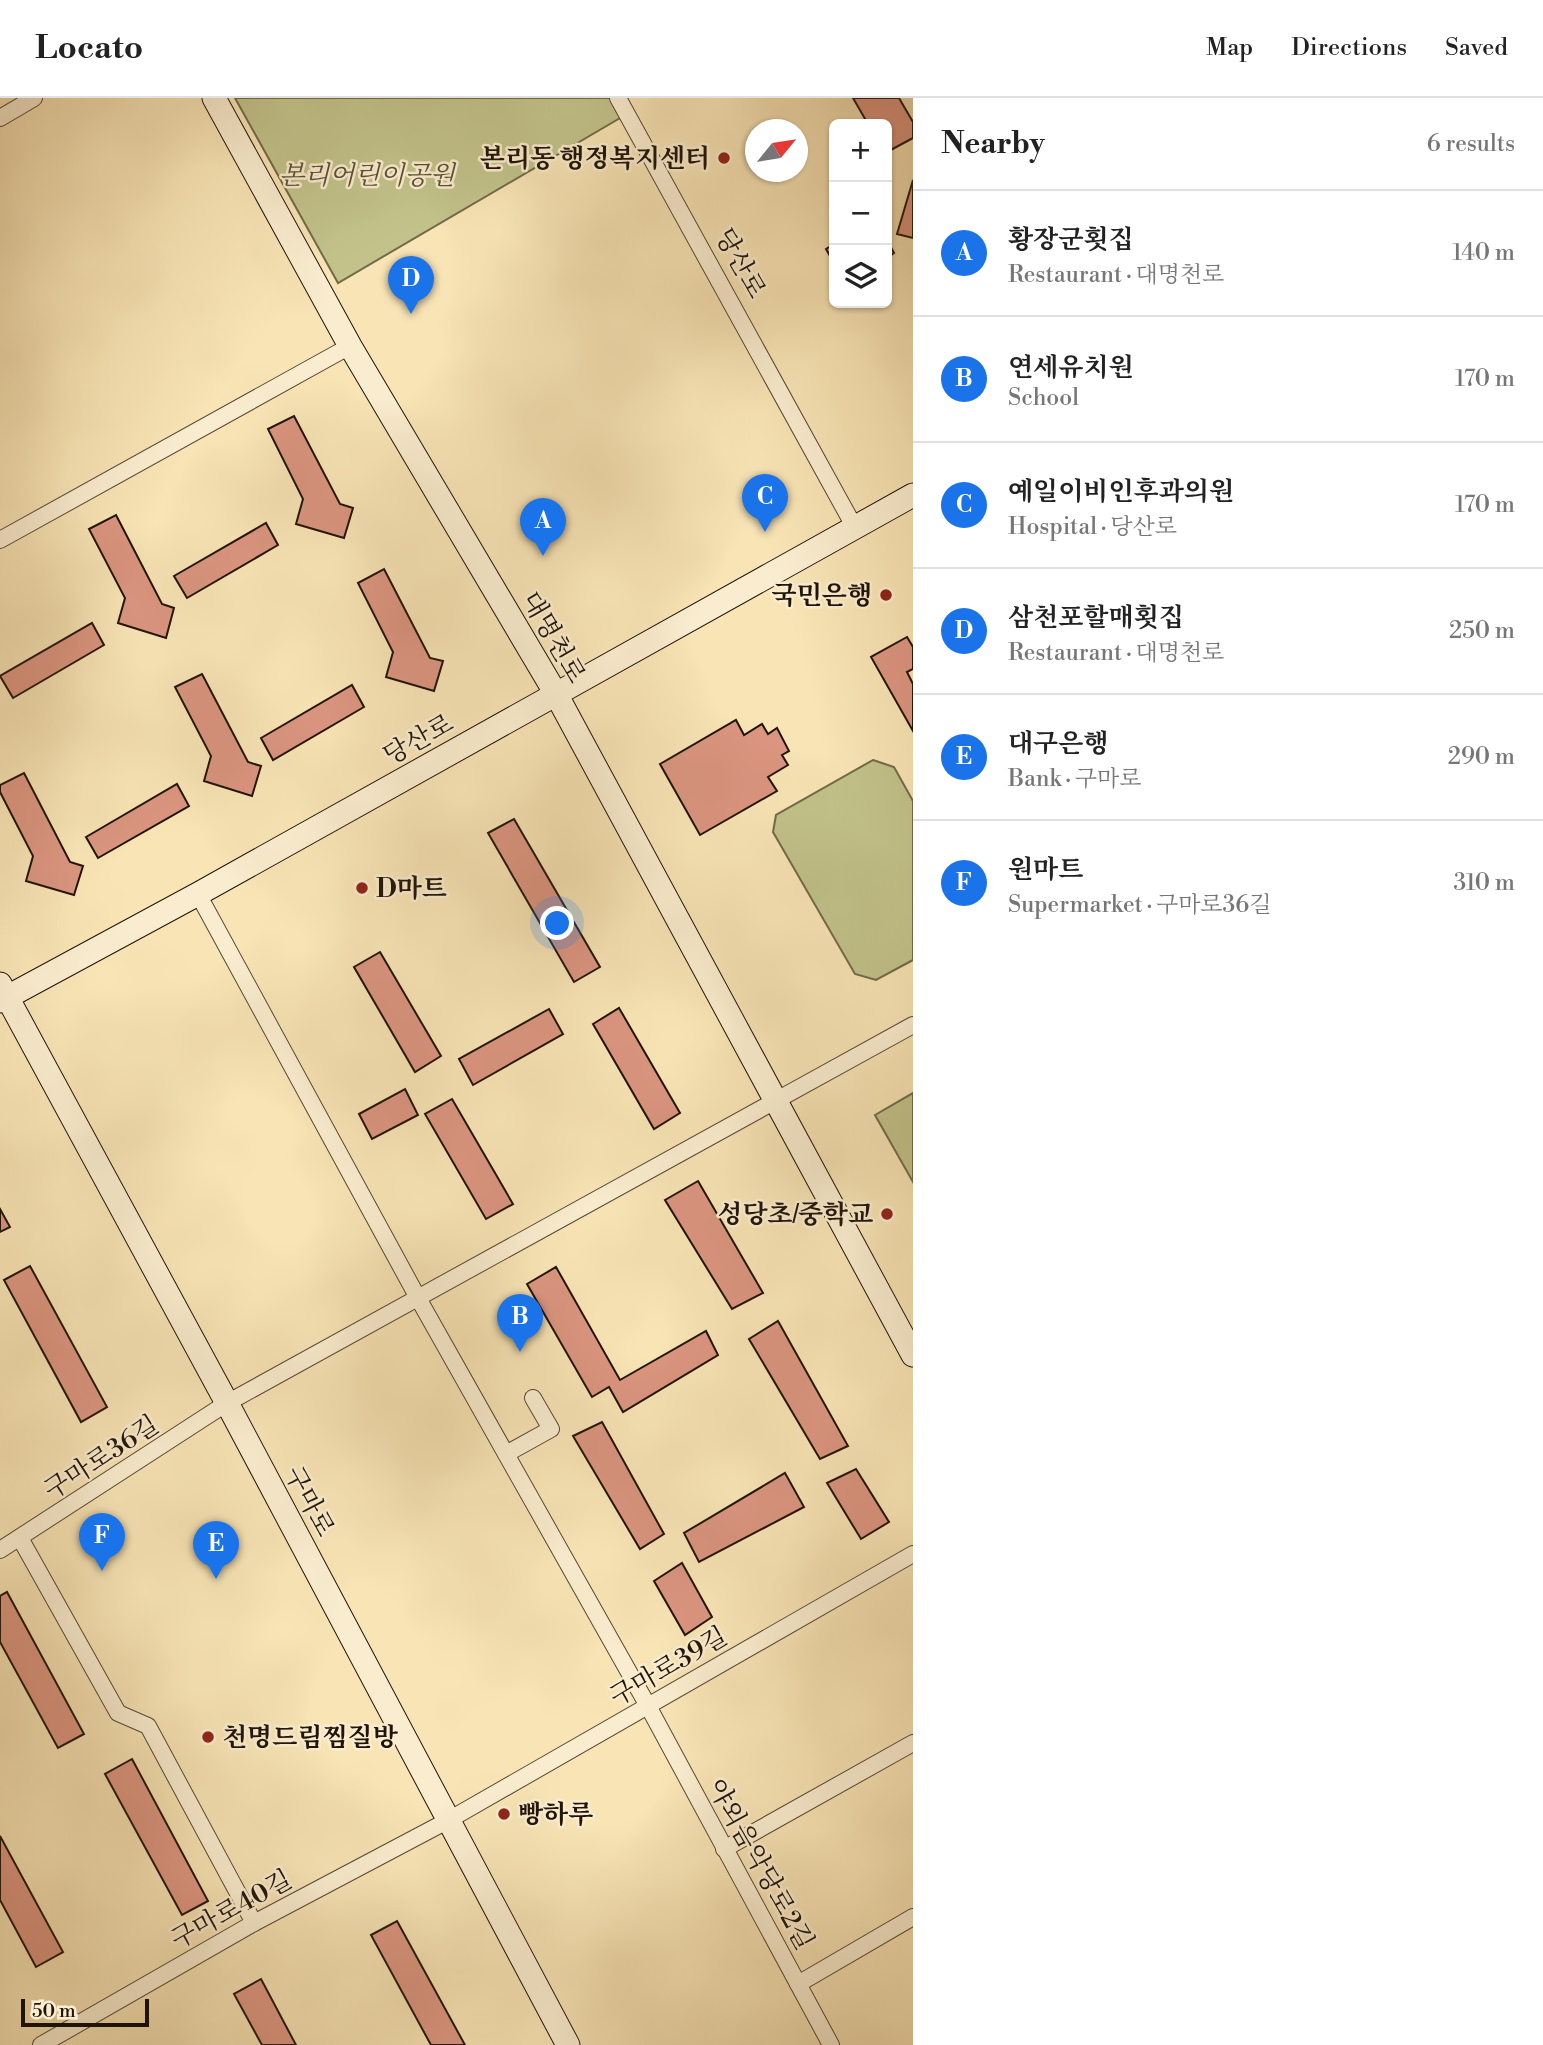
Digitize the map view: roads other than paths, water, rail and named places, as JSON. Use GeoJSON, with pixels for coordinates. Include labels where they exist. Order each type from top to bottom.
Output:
{"type":"FeatureCollection","features":[{"type":"Feature","properties":{"kind":"main road","name":"대명천로"},"geometry":{"type":"LineString","coordinates":[[214,98],[350,346],[556,694],[913,1355]]}},
{"type":"Feature","properties":{"kind":"main road","name":"당산로"},"geometry":{"type":"LineString","coordinates":[[2,994],[198,894],[913,495]]}},
{"type":"Feature","properties":{"kind":"main road","name":"구마로"},"geometry":{"type":"LineString","coordinates":[[2,994],[227,1403],[568,2045]]}},
{"type":"Feature","properties":{"kind":"street"},"geometry":{"type":"LineString","coordinates":[[0,118],[34,98]]}},
{"type":"Feature","properties":{"kind":"street","name":"당산로"},"geometry":{"type":"LineString","coordinates":[[618,98],[855,528]]}},
{"type":"Feature","properties":{"kind":"street"},"geometry":{"type":"LineString","coordinates":[[0,540],[350,346]]}},
{"type":"Feature","properties":{"kind":"street","name":"야외음악당로2길"},"geometry":{"type":"LineString","coordinates":[[198,894],[418,1298],[648,1706],[831,2045]]}},
{"type":"Feature","properties":{"kind":"street"},"geometry":{"type":"LineString","coordinates":[[775,1099],[913,1025]]}},
{"type":"Feature","properties":{"kind":"street","name":"구마로36길"},"geometry":{"type":"LineString","coordinates":[[0,1549],[227,1403],[775,1099]]}},
{"type":"Feature","properties":{"kind":"street"},"geometry":{"type":"LineString","coordinates":[[506,1454],[551,1429],[533,1398]]}},
{"type":"Feature","properties":{"kind":"street"},"geometry":{"type":"LineString","coordinates":[[20,1538],[118,1713],[148,1726],[254,1923]]}},
{"type":"Feature","properties":{"kind":"street","name":"구마로39길"},"geometry":{"type":"LineString","coordinates":[[447,1821],[913,1554]]}},
{"type":"Feature","properties":{"kind":"street"},"geometry":{"type":"LineString","coordinates":[[724,1849],[913,1742]]}},
{"type":"Feature","properties":{"kind":"street","name":"구마로40길"},"geometry":{"type":"LineString","coordinates":[[41,2045],[254,1923],[447,1821]]}},
{"type":"Feature","properties":{"kind":"street"},"geometry":{"type":"LineString","coordinates":[[798,1983],[913,1917]]}},
{"type":"Feature","properties":{"kind":"place","name":"본리동 행정복지센터"},"geometry":{"type":"Point","coordinates":[724,158]}},
{"type":"Feature","properties":{"kind":"place","name":"삼천포할매횟집"},"geometry":{"type":"Point","coordinates":[411,314]}},
{"type":"Feature","properties":{"kind":"place","name":"예일이비인후과의원"},"geometry":{"type":"Point","coordinates":[765,532]}},
{"type":"Feature","properties":{"kind":"place","name":"황장군횟집"},"geometry":{"type":"Point","coordinates":[543,556]}},
{"type":"Feature","properties":{"kind":"place","name":"국민은행"},"geometry":{"type":"Point","coordinates":[886,595]}},
{"type":"Feature","properties":{"kind":"place","name":"D마트"},"geometry":{"type":"Point","coordinates":[362,888]}},
{"type":"Feature","properties":{"kind":"place","name":"성당초/중학교"},"geometry":{"type":"Point","coordinates":[887,1214]}},
{"type":"Feature","properties":{"kind":"place","name":"연세유치원"},"geometry":{"type":"Point","coordinates":[520,1352]}},
{"type":"Feature","properties":{"kind":"place","name":"원마트"},"geometry":{"type":"Point","coordinates":[102,1571]}},
{"type":"Feature","properties":{"kind":"place","name":"대구은행"},"geometry":{"type":"Point","coordinates":[216,1579]}},
{"type":"Feature","properties":{"kind":"place","name":"천명드림찜질방"},"geometry":{"type":"Point","coordinates":[208,1737]}},
{"type":"Feature","properties":{"kind":"place","name":"빵하루"},"geometry":{"type":"Point","coordinates":[504,1814]}},
{"type":"Feature","properties":{"kind":"park label","name":"본리어린이공원"},"geometry":{"type":"Point","coordinates":[367,175]}}]}
